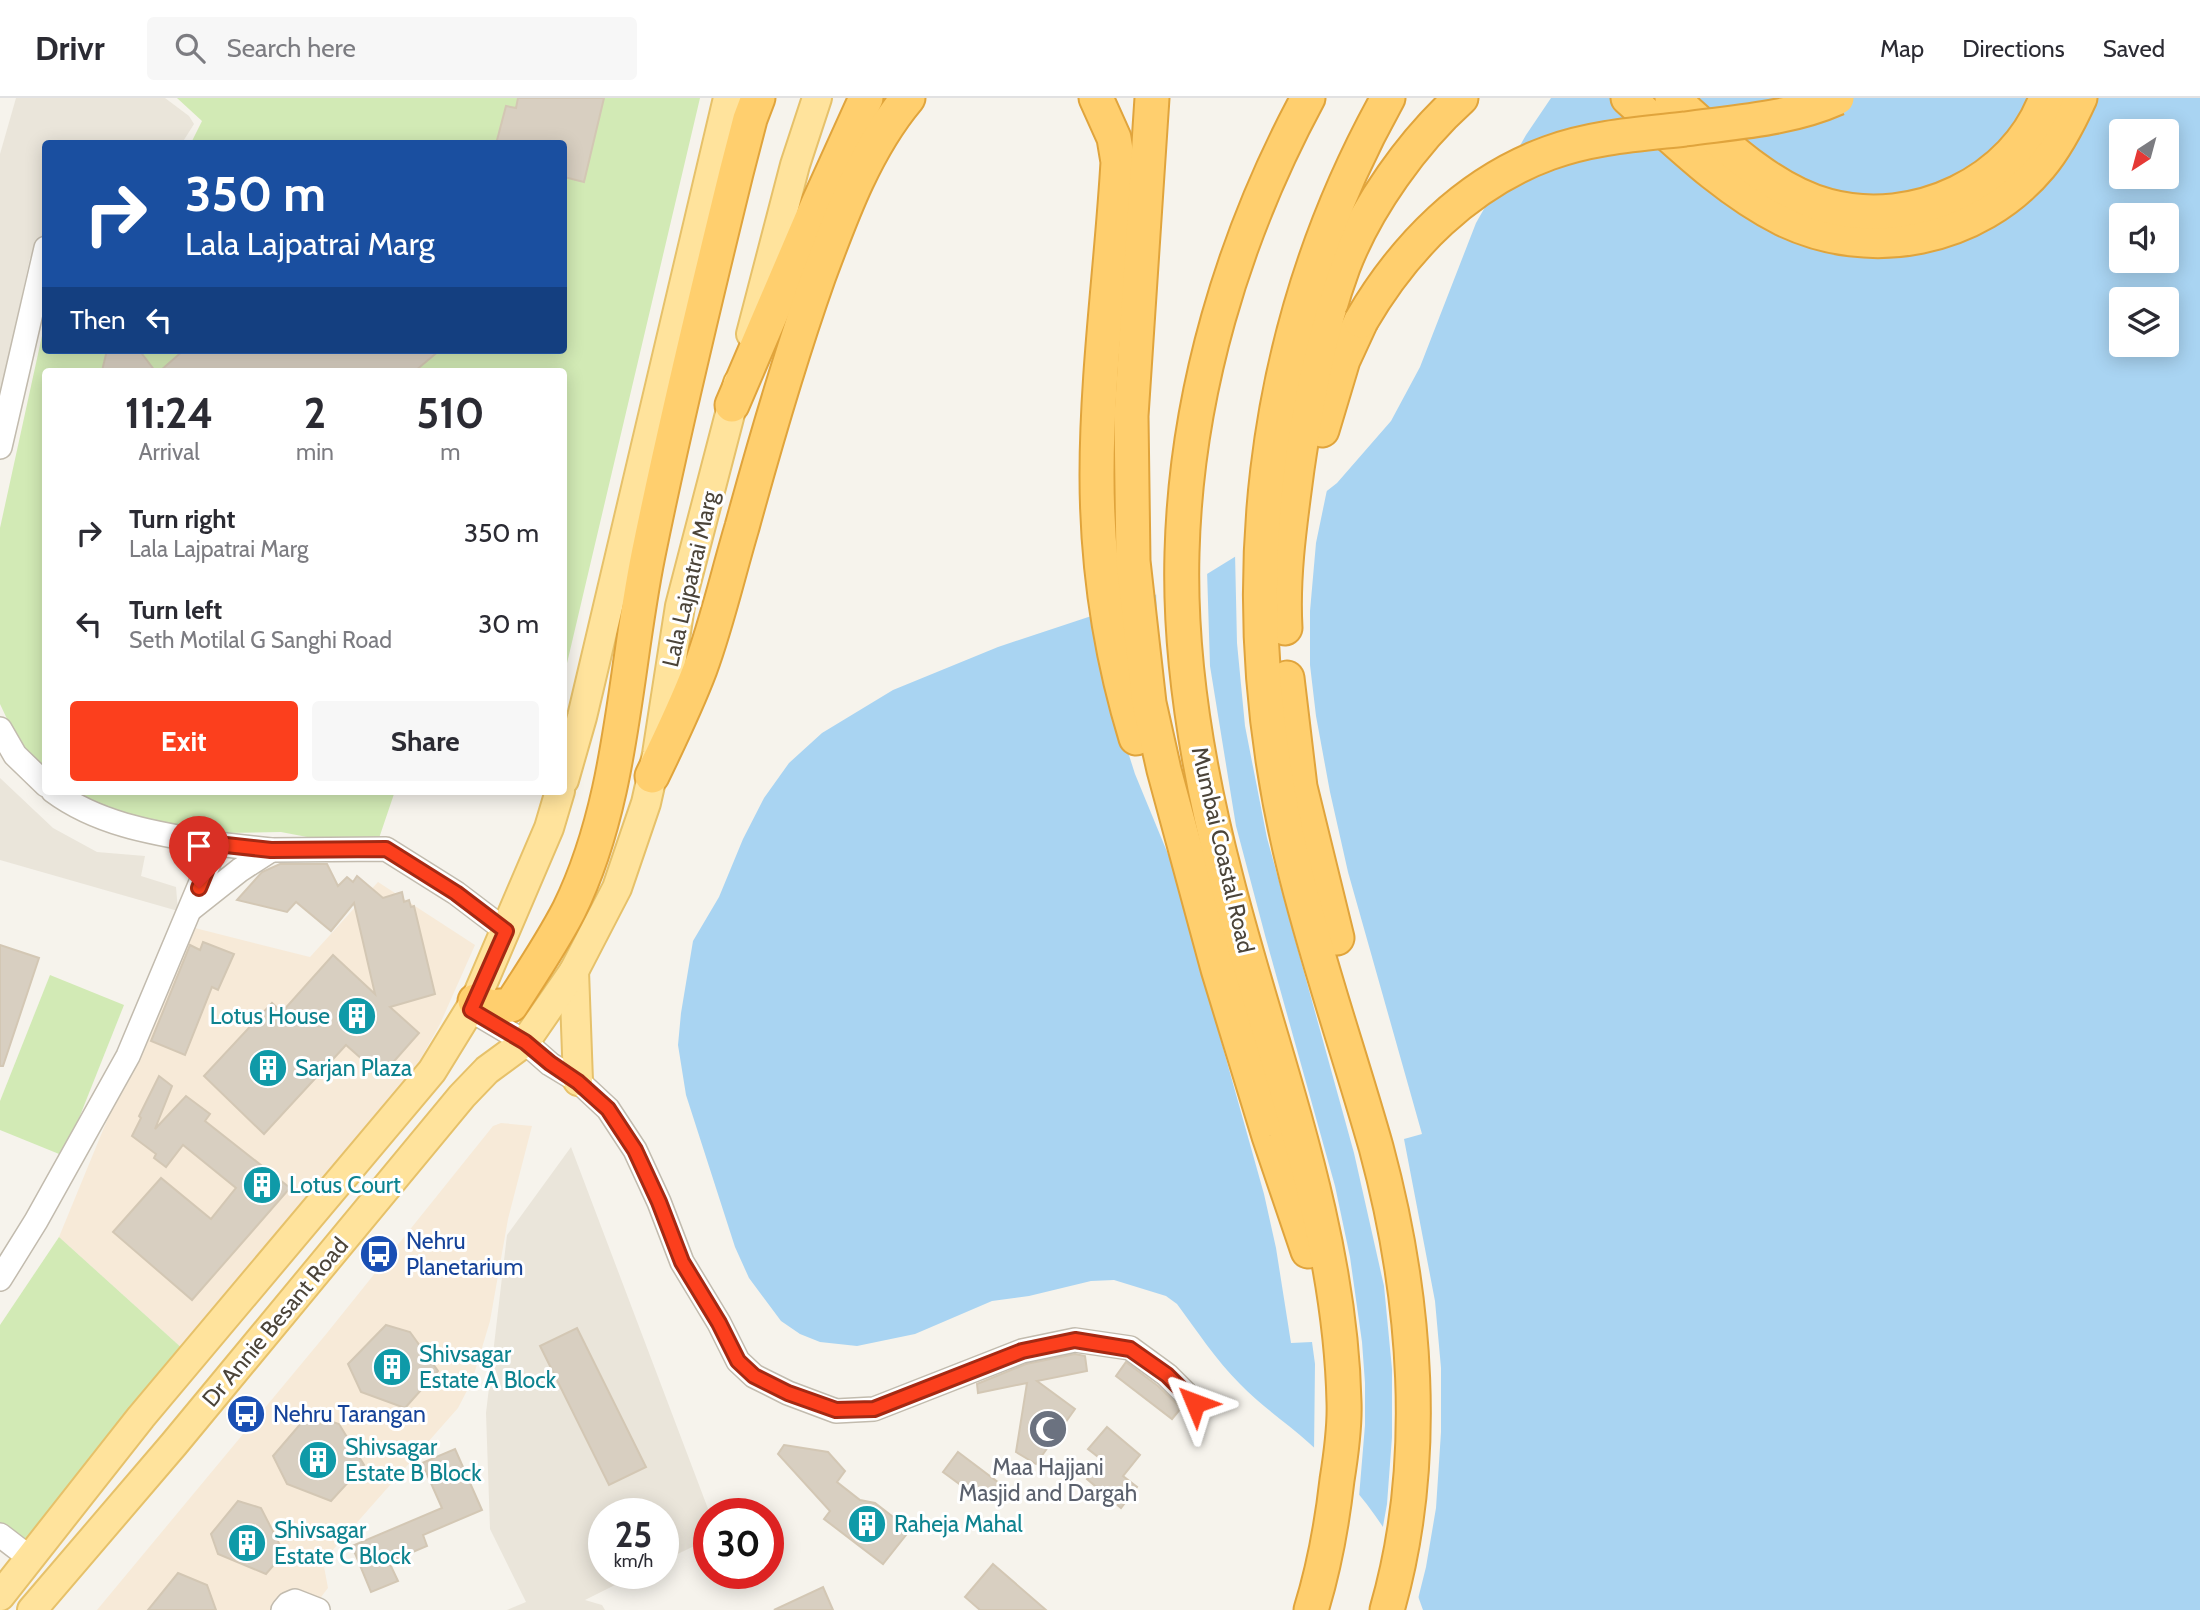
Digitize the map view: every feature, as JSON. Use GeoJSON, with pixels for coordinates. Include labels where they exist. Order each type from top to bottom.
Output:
{"type":"FeatureCollection","features":[{"type":"Feature","properties":{"kind":"highway"},"geometry":{"type":"LineString","coordinates":[[473,1005],[511,1005],[569,909],[588,862],[607,802],[648,554],[736,173],[758,98]]}},
{"type":"Feature","properties":{"kind":"highway"},"geometry":{"type":"LineString","coordinates":[[732,405],[866,98]]}},
{"type":"Feature","properties":{"kind":"highway"},"geometry":{"type":"LineString","coordinates":[[652,776],[684,710],[700,667],[798,333],[825,258],[865,165],[908,98]]}},
{"type":"Feature","properties":{"kind":"highway"},"geometry":{"type":"LineString","coordinates":[[1096,98],[1114,138],[1118,162],[1098,424],[1097,509],[1102,578],[1110,632],[1128,712],[1158,799],[1189,862]]}},
{"type":"Feature","properties":{"kind":"highway"},"geometry":{"type":"LineString","coordinates":[[1152,98],[1131,416],[1133,561],[1149,703],[1218,969],[1269,1136],[1340,1340]]}},
{"type":"Feature","properties":{"kind":"highway","name":"Mumbai Coastal Road"},"geometry":{"type":"LineString","coordinates":[[1308,98],[1263,188],[1221,309],[1197,416],[1187,478],[1182,554],[1184,630],[1195,731],[1212,823],[1307,1168],[1323,1233],[1340,1340],[1345,1407],[1341,1452],[1321,1577],[1311,1610]]}},
{"type":"Feature","properties":{"kind":"highway"},"geometry":{"type":"LineString","coordinates":[[1387,1610],[1406,1521],[1414,1424],[1412,1345],[1399,1250],[1377,1151],[1293,862],[1270,745],[1262,646],[1261,531],[1270,448],[1286,355],[1308,276],[1337,199],[1388,98]]}},
{"type":"Feature","properties":{"kind":"highway"},"geometry":{"type":"LineString","coordinates":[[1377,1151],[1366,1066],[1300,787],[1287,686],[1284,598],[1290,520],[1306,408],[1325,326],[1344,265],[1373,206],[1424,136],[1461,98]]}},
{"type":"Feature","properties":{"kind":"highway"},"geometry":{"type":"LineString","coordinates":[[1628,98],[1705,165],[1772,213],[1834,237],[1893,241],[1918,238],[1962,225],[2011,195],[2040,166],[2055,146],[2080,98]]}},
{"type":"Feature","properties":{"kind":"highway"},"geometry":{"type":"LineString","coordinates":[[1672,98],[1728,148],[1762,174],[1790,190],[1827,206],[1889,212],[1929,205],[1960,193],[1983,179],[2026,134],[2042,111],[2046,98]]}},
{"type":"Feature","properties":{"kind":"highway"},"geometry":{"type":"LineString","coordinates":[[1284,598],[1327,411],[1343,360],[1371,304],[1402,261],[1427,233],[1458,205],[1488,184],[1518,166],[1549,153],[1614,137],[1774,116],[1837,98]]}},
{"type":"Feature","properties":{"kind":"main road"},"geometry":{"type":"LineString","coordinates":[[567,770],[582,717],[728,98]]}},
{"type":"Feature","properties":{"kind":"main road","name":"Lala Lajpatrai Marg"},"geometry":{"type":"LineString","coordinates":[[525,1042],[574,971],[617,888],[646,803],[680,606],[794,165],[817,98]]}},
{"type":"Feature","properties":{"kind":"main road"},"geometry":{"type":"LineString","coordinates":[[473,1005],[549,828],[559,795]]}},
{"type":"Feature","properties":{"kind":"main road"},"geometry":{"type":"LineString","coordinates":[[574,971],[578,1082]]}},
{"type":"Feature","properties":{"kind":"main road","name":"Dr Annie Besant Road"},"geometry":{"type":"LineString","coordinates":[[0,1597],[149,1407],[432,1071],[473,1005]]}},
{"type":"Feature","properties":{"kind":"main road","name":"Dr Annie Besant Road"},"geometry":{"type":"LineString","coordinates":[[32,1610],[174,1444],[462,1096],[487,1070],[525,1042]]}},
{"type":"Feature","properties":{"kind":"street"},"geometry":{"type":"LineString","coordinates":[[0,447],[42,265]]}},
{"type":"Feature","properties":{"kind":"street"},"geometry":{"type":"LineString","coordinates":[[0,729],[15,755],[42,782]]}},
{"type":"Feature","properties":{"kind":"street"},"geometry":{"type":"LineString","coordinates":[[58,795],[67,802],[112,821],[144,831],[217,844],[271,850],[386,849],[456,893],[506,931]]}},
{"type":"Feature","properties":{"kind":"street"},"geometry":{"type":"LineString","coordinates":[[0,1279],[128,1056],[217,844]]}},
{"type":"Feature","properties":{"kind":"street"},"geometry":{"type":"LineString","coordinates":[[189,911],[223,883],[271,850]]}},
{"type":"Feature","properties":{"kind":"street"},"geometry":{"type":"LineString","coordinates":[[473,1005],[578,1082],[608,1109],[635,1150],[682,1262],[719,1323],[738,1361],[754,1376],[788,1393],[836,1410],[874,1409],[1022,1351],[1075,1340],[1130,1349],[1167,1375],[1195,1403]]}},
{"type":"Feature","properties":{"kind":"street"},"geometry":{"type":"LineString","coordinates":[[0,1535],[30,1558]]}},
{"type":"Feature","properties":{"kind":"street"},"geometry":{"type":"LineString","coordinates":[[283,1610],[295,1601],[318,1610]]}},
{"type":"Feature","properties":{"kind":"shaded area"},"geometry":{"type":"Polygon","coordinates":[[[16,98],[165,98],[189,116],[194,124],[184,140],[42,140],[42,247],[30,258],[0,396],[0,154],[16,98]]]}},
{"type":"Feature","properties":{"kind":"shaded area"},"geometry":{"type":"Polygon","coordinates":[[[0,778],[53,828],[97,852],[145,856],[141,876],[176,887],[178,911],[0,860],[0,778]]]}},
{"type":"Feature","properties":{"kind":"shaded area"},"geometry":{"type":"Polygon","coordinates":[[[378,882],[475,945],[440,1024],[413,1073],[184,1350],[59,1237],[187,926],[310,957],[378,882]]]}},
{"type":"Feature","properties":{"kind":"shaded area"},"geometry":{"type":"Polygon","coordinates":[[[501,1123],[532,1126],[508,1219],[490,1321],[472,1381],[458,1408],[323,1561],[328,1588],[311,1610],[97,1610],[327,1333],[493,1126],[501,1123]]]}},
{"type":"Feature","properties":{"kind":"shaded area"},"geometry":{"type":"Polygon","coordinates":[[[571,1147],[704,1498],[693,1498],[693,1547],[679,1553],[679,1498],[588,1498],[588,1589],[607,1589],[585,1600],[602,1605],[605,1610],[507,1610],[526,1602],[490,1529],[486,1413],[507,1235],[571,1147]]]}},
{"type":"Feature","properties":{"kind":"green space"},"geometry":{"type":"Polygon","coordinates":[[[177,98],[700,98],[567,663],[567,368],[42,368],[42,780],[32,772],[0,704],[0,528],[42,336],[42,354],[567,354],[567,140],[192,140],[202,121],[177,98]]]}},
{"type":"Feature","properties":{"kind":"green space"},"geometry":{"type":"Polygon","coordinates":[[[68,795],[394,795],[375,850],[281,832],[170,834],[68,795]]]}},
{"type":"Feature","properties":{"kind":"green space"},"geometry":{"type":"Polygon","coordinates":[[[50,975],[124,1005],[64,1156],[0,1130],[0,1101],[50,975]]]}},
{"type":"Feature","properties":{"kind":"green space"},"geometry":{"type":"Polygon","coordinates":[[[59,1237],[184,1350],[21,1544],[0,1527],[0,1325],[59,1237]]]}},
{"type":"Feature","properties":{"kind":"water"},"geometry":{"type":"Polygon","coordinates":[[[1551,98],[2200,98],[2200,1610],[1423,1610],[1403,1562],[1363,1499],[1328,1461],[1240,1384],[1177,1304],[1166,1296],[1114,1280],[1091,1281],[1029,1296],[992,1301],[915,1334],[857,1346],[820,1342],[800,1334],[781,1321],[749,1278],[735,1247],[686,1095],[678,1045],[693,941],[719,897],[743,839],[764,798],[789,763],[822,733],[893,690],[998,647],[1194,582],[1272,534],[1337,483],[1391,421],[1420,367],[1476,223],[1526,135],[1551,98]]]}},
{"type":"Feature","properties":{"kind":"pier"},"geometry":{"type":"Polygon","coordinates":[[[1328,485],[1316,543],[1310,611],[1310,665],[1316,716],[1348,872],[1422,1134],[1404,1139],[1435,1301],[1441,1368],[1441,1432],[1436,1508],[1417,1603],[1411,1586],[1382,1532],[1392,1437],[1392,1369],[1384,1286],[1354,1153],[1267,838],[1245,726],[1237,643],[1235,553],[1270,531],[1328,485]]]}},
{"type":"Feature","properties":{"kind":"pier"},"geometry":{"type":"Polygon","coordinates":[[[1207,570],[1210,666],[1236,826],[1335,1186],[1350,1257],[1365,1383],[1365,1425],[1359,1497],[1314,1452],[1315,1364],[1312,1342],[1291,1343],[1276,1248],[1264,1194],[1170,859],[1135,774],[1114,708],[1160,687],[1156,591],[1193,579],[1207,570]]]}},
{"type":"Feature","properties":{"kind":"building"},"geometry":{"type":"Polygon","coordinates":[[[518,98],[604,98],[584,182],[567,178],[567,140],[497,140],[506,106],[516,108],[518,98]]]}},
{"type":"Feature","properties":{"kind":"building"},"geometry":{"type":"Polygon","coordinates":[[[106,354],[142,354],[153,368],[103,368],[106,354]]]}},
{"type":"Feature","properties":{"kind":"building"},"geometry":{"type":"Polygon","coordinates":[[[179,354],[435,354],[419,368],[163,368],[179,354]]]}},
{"type":"Feature","properties":{"kind":"building"},"geometry":{"type":"Polygon","coordinates":[[[280,864],[327,864],[338,886],[347,877],[353,882],[357,876],[383,898],[402,892],[404,902],[409,900],[411,907],[414,906],[435,994],[390,1007],[419,1033],[381,1076],[346,1045],[264,1134],[204,1076],[272,1003],[282,1012],[333,955],[375,994],[354,903],[331,931],[296,902],[287,912],[237,900],[262,872],[280,864]]]}},
{"type":"Feature","properties":{"kind":"building"},"geometry":{"type":"Polygon","coordinates":[[[203,942],[234,954],[218,990],[212,987],[185,1055],[151,1041],[190,945],[200,950],[203,942]]]}},
{"type":"Feature","properties":{"kind":"building"},"geometry":{"type":"Polygon","coordinates":[[[0,945],[39,958],[3,1066],[0,1066],[0,945]]]}},
{"type":"Feature","properties":{"kind":"building","name":"Lotus Court"},"geometry":{"type":"Polygon","coordinates":[[[159,1076],[172,1086],[155,1129],[186,1096],[210,1114],[205,1121],[290,1188],[192,1300],[113,1232],[161,1178],[211,1219],[236,1188],[183,1145],[166,1167],[154,1158],[156,1154],[132,1136],[159,1076]]]}},
{"type":"Feature","properties":{"kind":"building","name":"Shivsagar Estate A Block"},"geometry":{"type":"Polygon","coordinates":[[[386,1325],[410,1332],[438,1371],[405,1408],[361,1392],[348,1364],[386,1325]]]}},
{"type":"Feature","properties":{"kind":"building"},"geometry":{"type":"Polygon","coordinates":[[[577,1328],[646,1467],[609,1485],[540,1346],[577,1328]]]}},
{"type":"Feature","properties":{"kind":"building"},"geometry":{"type":"Polygon","coordinates":[[[1075,1354],[1085,1356],[1087,1371],[1037,1381],[1075,1409],[1036,1464],[1016,1452],[1027,1383],[978,1393],[977,1384],[1026,1364],[1075,1354]]]}},
{"type":"Feature","properties":{"kind":"building"},"geometry":{"type":"Polygon","coordinates":[[[1126,1362],[1158,1386],[1181,1408],[1172,1419],[1116,1376],[1126,1362]]]}},
{"type":"Feature","properties":{"kind":"building","name":"Shivsagar Estate B Block"},"geometry":{"type":"Polygon","coordinates":[[[309,1414],[339,1424],[364,1465],[331,1501],[287,1484],[273,1456],[309,1414]]]}},
{"type":"Feature","properties":{"kind":"building"},"geometry":{"type":"Polygon","coordinates":[[[1107,1427],[1140,1455],[1123,1476],[1137,1487],[1121,1508],[1087,1479],[1102,1460],[1088,1449],[1107,1427]]]}},
{"type":"Feature","properties":{"kind":"building"},"geometry":{"type":"Polygon","coordinates":[[[784,1445],[828,1452],[845,1471],[837,1482],[860,1500],[875,1503],[910,1530],[883,1564],[824,1519],[830,1511],[778,1454],[784,1445]]]}},
{"type":"Feature","properties":{"kind":"building"},"geometry":{"type":"Polygon","coordinates":[[[455,1449],[482,1510],[423,1535],[427,1546],[389,1562],[398,1581],[371,1592],[352,1546],[442,1508],[422,1463],[455,1449]]]}},
{"type":"Feature","properties":{"kind":"building"},"geometry":{"type":"Polygon","coordinates":[[[958,1452],[999,1483],[984,1502],[943,1472],[958,1452]]]}},
{"type":"Feature","properties":{"kind":"building","name":"Shivsagar Estate C Block"},"geometry":{"type":"Polygon","coordinates":[[[238,1501],[261,1508],[284,1553],[266,1574],[218,1554],[211,1534],[238,1501]]]}},
{"type":"Feature","properties":{"kind":"building"},"geometry":{"type":"Polygon","coordinates":[[[993,1564],[1046,1610],[980,1610],[965,1597],[993,1564]]]}},
{"type":"Feature","properties":{"kind":"building"},"geometry":{"type":"Polygon","coordinates":[[[178,1573],[207,1585],[216,1610],[148,1610],[178,1573]]]}},
{"type":"Feature","properties":{"kind":"building"},"geometry":{"type":"Polygon","coordinates":[[[823,1587],[833,1610],[774,1610],[823,1587]]]}},
{"type":"Feature","properties":{"kind":"place","name":"Lotus House"},"geometry":{"type":"Point","coordinates":[357,1016]}},
{"type":"Feature","properties":{"kind":"place","name":"Sarjan Plaza"},"geometry":{"type":"Point","coordinates":[268,1068]}},
{"type":"Feature","properties":{"kind":"place","name":"Lotus Court"},"geometry":{"type":"Point","coordinates":[262,1185]}},
{"type":"Feature","properties":{"kind":"place","name":"Nehru Planetarium"},"geometry":{"type":"Point","coordinates":[379,1254]}},
{"type":"Feature","properties":{"kind":"place","name":"Shivsagar Estate A Block"},"geometry":{"type":"Point","coordinates":[392,1367]}},
{"type":"Feature","properties":{"kind":"place","name":"Nehru Tarangan"},"geometry":{"type":"Point","coordinates":[246,1414]}},
{"type":"Feature","properties":{"kind":"place","name":"Maa Hajjani Masjid and Dargah"},"geometry":{"type":"Point","coordinates":[1048,1429]}},
{"type":"Feature","properties":{"kind":"place","name":"Shivsagar Estate B Block"},"geometry":{"type":"Point","coordinates":[318,1460]}},
{"type":"Feature","properties":{"kind":"place","name":"Raheja Mahal"},"geometry":{"type":"Point","coordinates":[867,1524]}},
{"type":"Feature","properties":{"kind":"place","name":"Shivsagar Estate C Block"},"geometry":{"type":"Point","coordinates":[247,1543]}},
{"type":"Feature","properties":{"kind":"route"},"geometry":{"type":"LineString","coordinates":[[199,888],[217,844],[271,850],[386,849],[456,893],[506,931],[471,1010],[525,1042],[578,1082],[608,1109],[635,1150],[682,1262],[719,1323],[738,1361],[754,1376],[788,1393],[836,1410],[874,1409],[1022,1351],[1075,1340],[1130,1349],[1167,1375],[1195,1403]]}}]}
